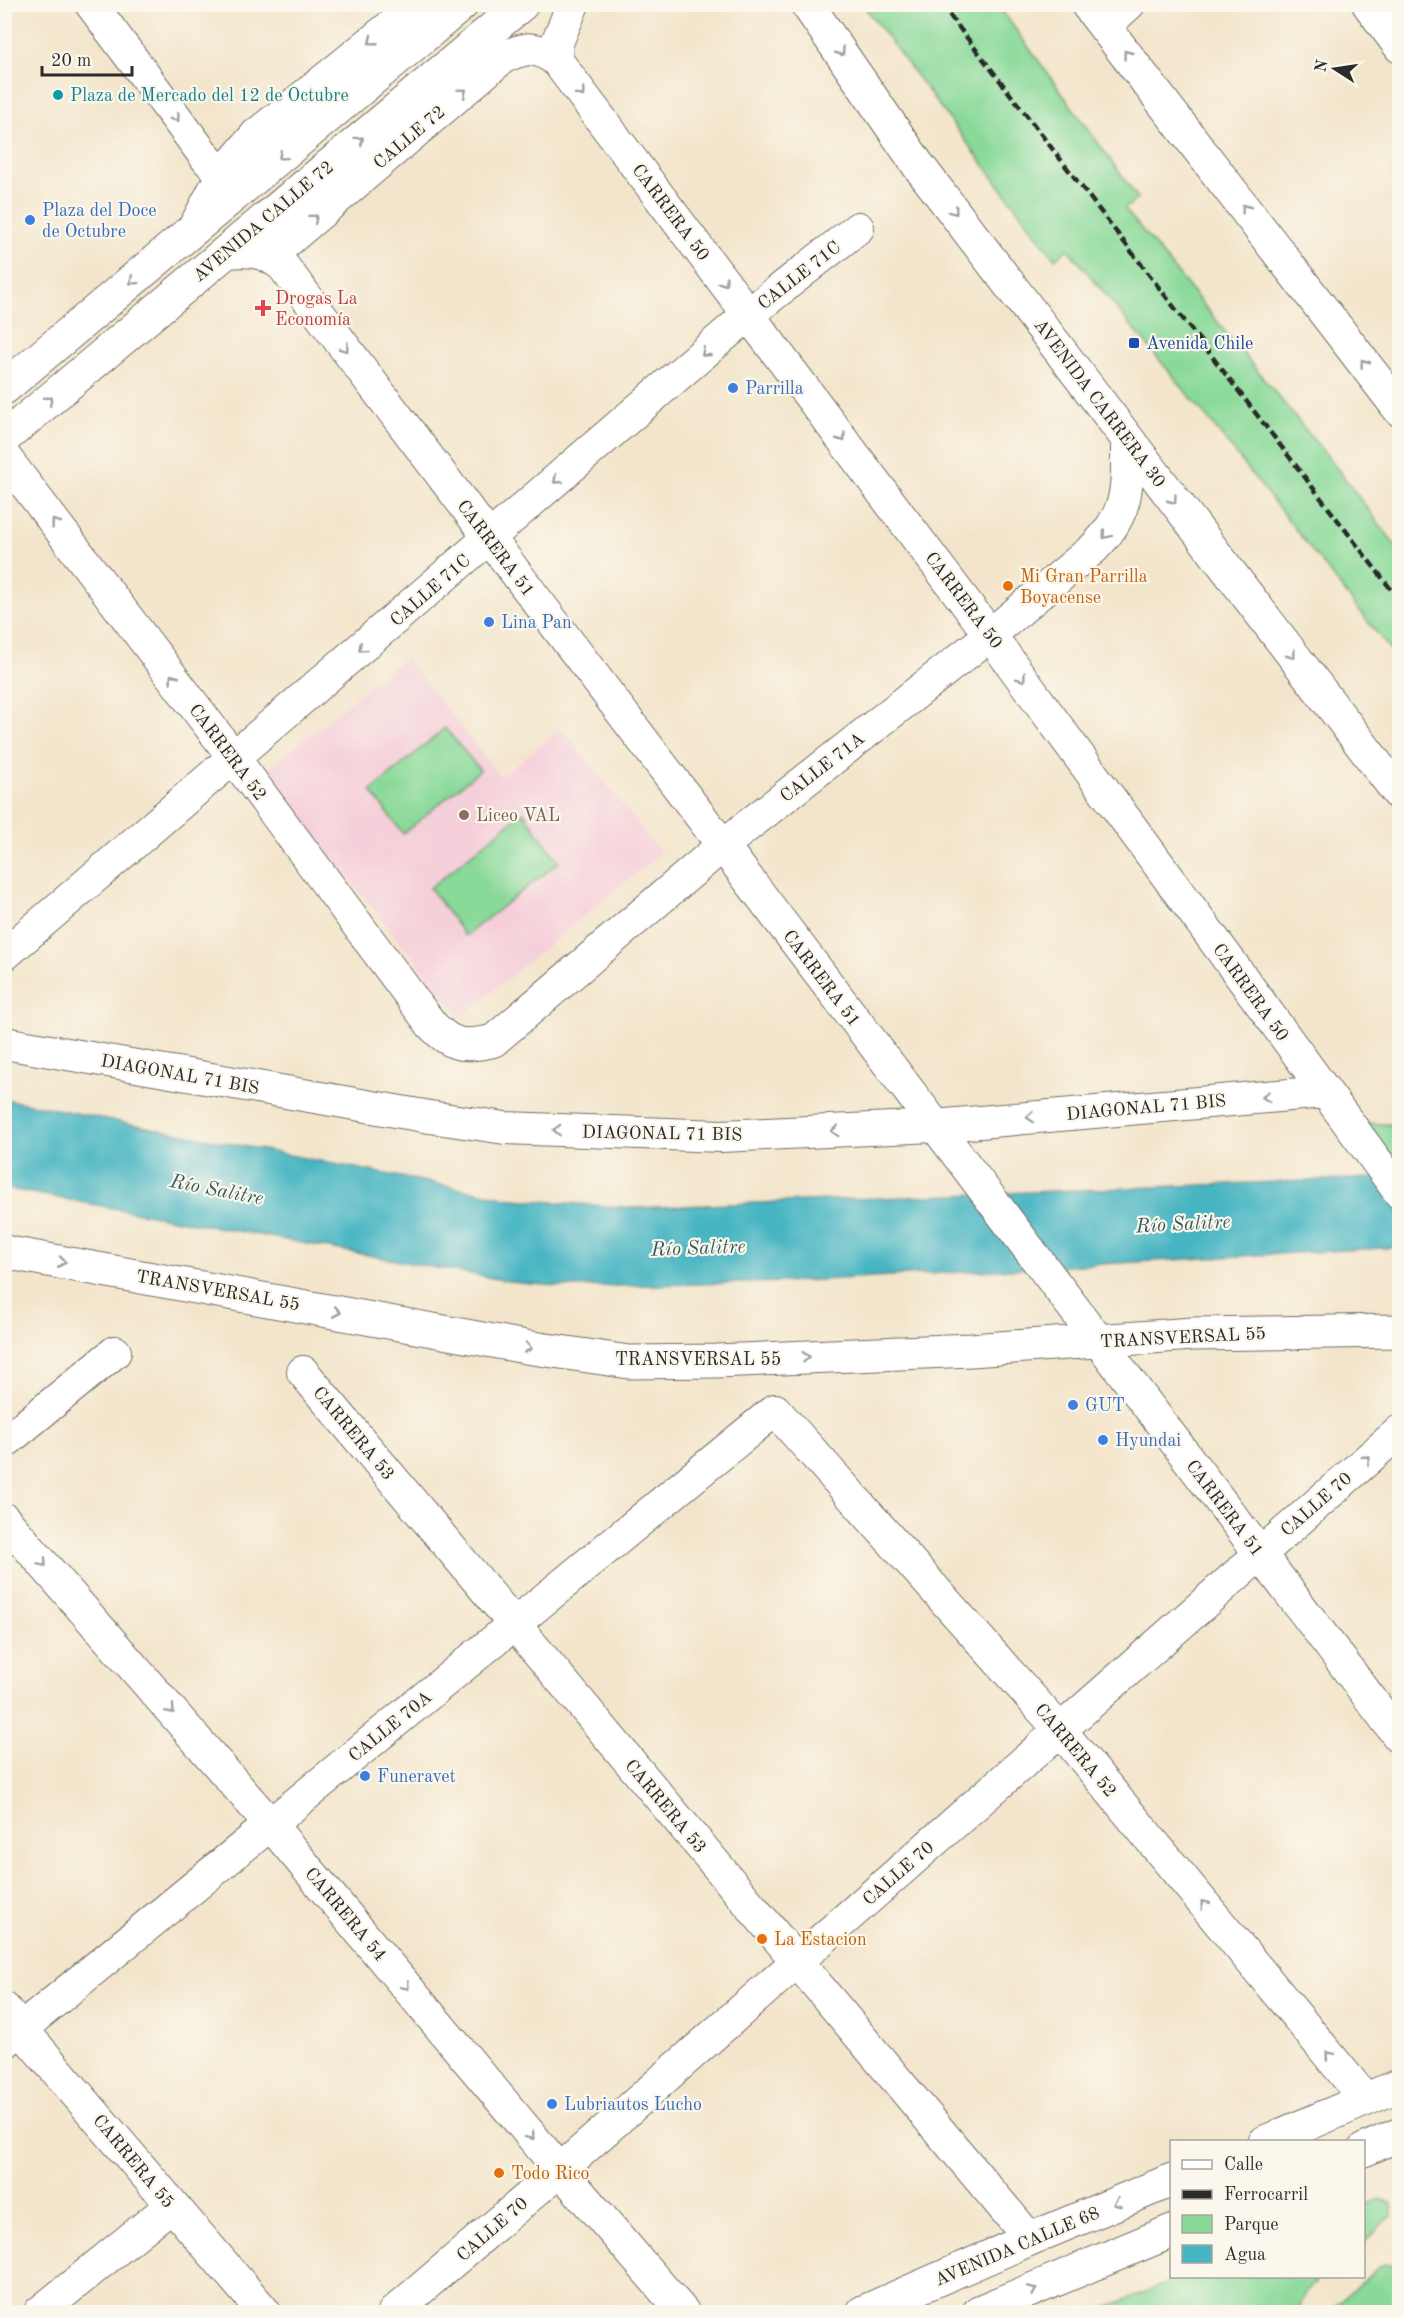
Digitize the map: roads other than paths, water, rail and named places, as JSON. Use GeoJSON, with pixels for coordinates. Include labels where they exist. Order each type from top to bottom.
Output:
{"type":"FeatureCollection","features":[{"type":"Feature","properties":{"kind":"main road","name":"AVENIDA CALLE 72"},"geometry":{"type":"LineString","coordinates":[[4,388],[462,4]]}},
{"type":"Feature","properties":{"kind":"main road","name":"AVENIDA CALLE 72"},"geometry":{"type":"LineString","coordinates":[[4,438],[522,4]]}},
{"type":"Feature","properties":{"kind":"main road","name":"AVENIDA CARRERA 30"},"geometry":{"type":"LineString","coordinates":[[807,4],[918,165],[1400,795]]}},
{"type":"Feature","properties":{"kind":"main road"},"geometry":{"type":"LineString","coordinates":[[1107,12],[1400,410]]}},
{"type":"Feature","properties":{"kind":"main road","name":"TRANSVERSAL 55"},"geometry":{"type":"LineString","coordinates":[[4,1252],[526,1347],[629,1362],[768,1359],[971,1350],[1193,1334],[1400,1331]]}},
{"type":"Feature","properties":{"kind":"main road","name":"CARRERA 55"},"geometry":{"type":"LineString","coordinates":[[10,2027],[172,2205],[264,2313]]}},
{"type":"Feature","properties":{"kind":"main road"},"geometry":{"type":"LineString","coordinates":[[1270,2140],[1400,2085]]}},
{"type":"Feature","properties":{"kind":"main road"},"geometry":{"type":"LineString","coordinates":[[1365,2150],[1397,2139]]}},
{"type":"Feature","properties":{"kind":"main road","name":"AVENIDA CALLE 68"},"geometry":{"type":"LineString","coordinates":[[863,2313],[1030,2239],[1170,2181]]}},
{"type":"Feature","properties":{"kind":"main road"},"geometry":{"type":"LineString","coordinates":[[979,2313],[1170,2232]]}},
{"type":"Feature","properties":{"kind":"street"},"geometry":{"type":"LineString","coordinates":[[91,4],[207,159],[222,175]]}},
{"type":"Feature","properties":{"kind":"street"},"geometry":{"type":"LineString","coordinates":[[193,231],[222,175],[256,135],[418,4]]}},
{"type":"Feature","properties":{"kind":"street"},"geometry":{"type":"LineString","coordinates":[[557,61],[556,45],[573,4]]}},
{"type":"Feature","properties":{"kind":"street"},"geometry":{"type":"LineString","coordinates":[[1368,4],[1400,47]]}},
{"type":"Feature","properties":{"kind":"street","name":"CALLE 72"},"geometry":{"type":"LineString","coordinates":[[270,256],[502,58],[529,49],[543,51],[557,61]]}},
{"type":"Feature","properties":{"kind":"street","name":"CARRERA 50"},"geometry":{"type":"LineString","coordinates":[[557,61],[990,635],[1400,1193]]}},
{"type":"Feature","properties":{"kind":"street","name":"CALLE 71C"},"geometry":{"type":"LineString","coordinates":[[4,955],[749,314],[858,228]]}},
{"type":"Feature","properties":{"kind":"street"},"geometry":{"type":"LineString","coordinates":[[226,252],[250,251],[270,256]]}},
{"type":"Feature","properties":{"kind":"street","name":"CARRERA 51"},"geometry":{"type":"LineString","coordinates":[[270,256],[283,266],[1400,1738]]}},
{"type":"Feature","properties":{"kind":"street","name":"CALLE 71A"},"geometry":{"type":"LineString","coordinates":[[454,1043],[470,1046],[493,1041],[722,846],[990,635],[1094,548],[1119,518],[1126,492],[1127,440]]}},
{"type":"Feature","properties":{"kind":"street","name":"CARRERA 52"},"geometry":{"type":"LineString","coordinates":[[4,456],[234,758],[431,1024],[441,1036],[454,1043]]}},
{"type":"Feature","properties":{"kind":"street","name":"DIAGONAL 71 BIS"},"geometry":{"type":"LineString","coordinates":[[4,1043],[430,1118],[505,1128],[721,1136],[942,1135],[1324,1092]]}},
{"type":"Feature","properties":{"kind":"street"},"geometry":{"type":"LineString","coordinates":[[4,1443],[115,1352]]}},
{"type":"Feature","properties":{"kind":"street","name":"CARRERA 53"},"geometry":{"type":"LineString","coordinates":[[303,1372],[1030,2239]]}},
{"type":"Feature","properties":{"kind":"street","name":"CARRERA 52"},"geometry":{"type":"LineString","coordinates":[[775,1410],[1060,1730],[1366,2100]]}},
{"type":"Feature","properties":{"kind":"street","name":"CALLE 70A"},"geometry":{"type":"LineString","coordinates":[[10,2027],[270,1824],[775,1410]]}},
{"type":"Feature","properties":{"kind":"street","name":"CALLE 70"},"geometry":{"type":"LineString","coordinates":[[394,2313],[560,2170],[1400,1431]]}},
{"type":"Feature","properties":{"kind":"street","name":"CARRERA 54"},"geometry":{"type":"LineString","coordinates":[[4,1519],[270,1824],[683,2313]]}},
{"type":"Feature","properties":{"kind":"street"},"geometry":{"type":"LineString","coordinates":[[40,2313],[172,2205]]}},
{"type":"Feature","properties":{"kind":"water","name":"Río Salitre"},"geometry":{"type":"Polygon","coordinates":[[[4,1099],[513,1199],[633,1208],[1399,1177],[1399,1247],[785,1282],[571,1287],[519,1283],[5,1188],[4,1099]]]}},
{"type":"Feature","properties":{"kind":"railway"},"geometry":{"type":"LineString","coordinates":[[941,4],[1400,601]]}},
{"type":"Feature","properties":{"kind":"place","name":"Plaza de Mercado del 12 de Octubre"},"geometry":{"type":"Point","coordinates":[58,95]}},
{"type":"Feature","properties":{"kind":"place","name":"Plaza del Doce de Octubre"},"geometry":{"type":"Point","coordinates":[30,220]}},
{"type":"Feature","properties":{"kind":"place","name":"Drogas La Economía"},"geometry":{"type":"Point","coordinates":[263,308]}},
{"type":"Feature","properties":{"kind":"place","name":"Avenida Chile"},"geometry":{"type":"Point","coordinates":[1134,343]}},
{"type":"Feature","properties":{"kind":"place","name":"Parrilla"},"geometry":{"type":"Point","coordinates":[733,388]}},
{"type":"Feature","properties":{"kind":"place","name":"Mi Gran Parrilla Boyacense"},"geometry":{"type":"Point","coordinates":[1008,586]}},
{"type":"Feature","properties":{"kind":"place","name":"Lina Pan"},"geometry":{"type":"Point","coordinates":[489,622]}},
{"type":"Feature","properties":{"kind":"place","name":"Liceo VAL"},"geometry":{"type":"Point","coordinates":[464,815]}},
{"type":"Feature","properties":{"kind":"place","name":"GUT"},"geometry":{"type":"Point","coordinates":[1073,1405]}},
{"type":"Feature","properties":{"kind":"place","name":"Hyundai"},"geometry":{"type":"Point","coordinates":[1103,1440]}},
{"type":"Feature","properties":{"kind":"place","name":"Funeravet"},"geometry":{"type":"Point","coordinates":[365,1776]}},
{"type":"Feature","properties":{"kind":"place","name":"La Estacion"},"geometry":{"type":"Point","coordinates":[762,1939]}},
{"type":"Feature","properties":{"kind":"place","name":"Lubriautos Lucho"},"geometry":{"type":"Point","coordinates":[552,2104]}},
{"type":"Feature","properties":{"kind":"place","name":"Todo Rico"},"geometry":{"type":"Point","coordinates":[499,2173]}}]}
